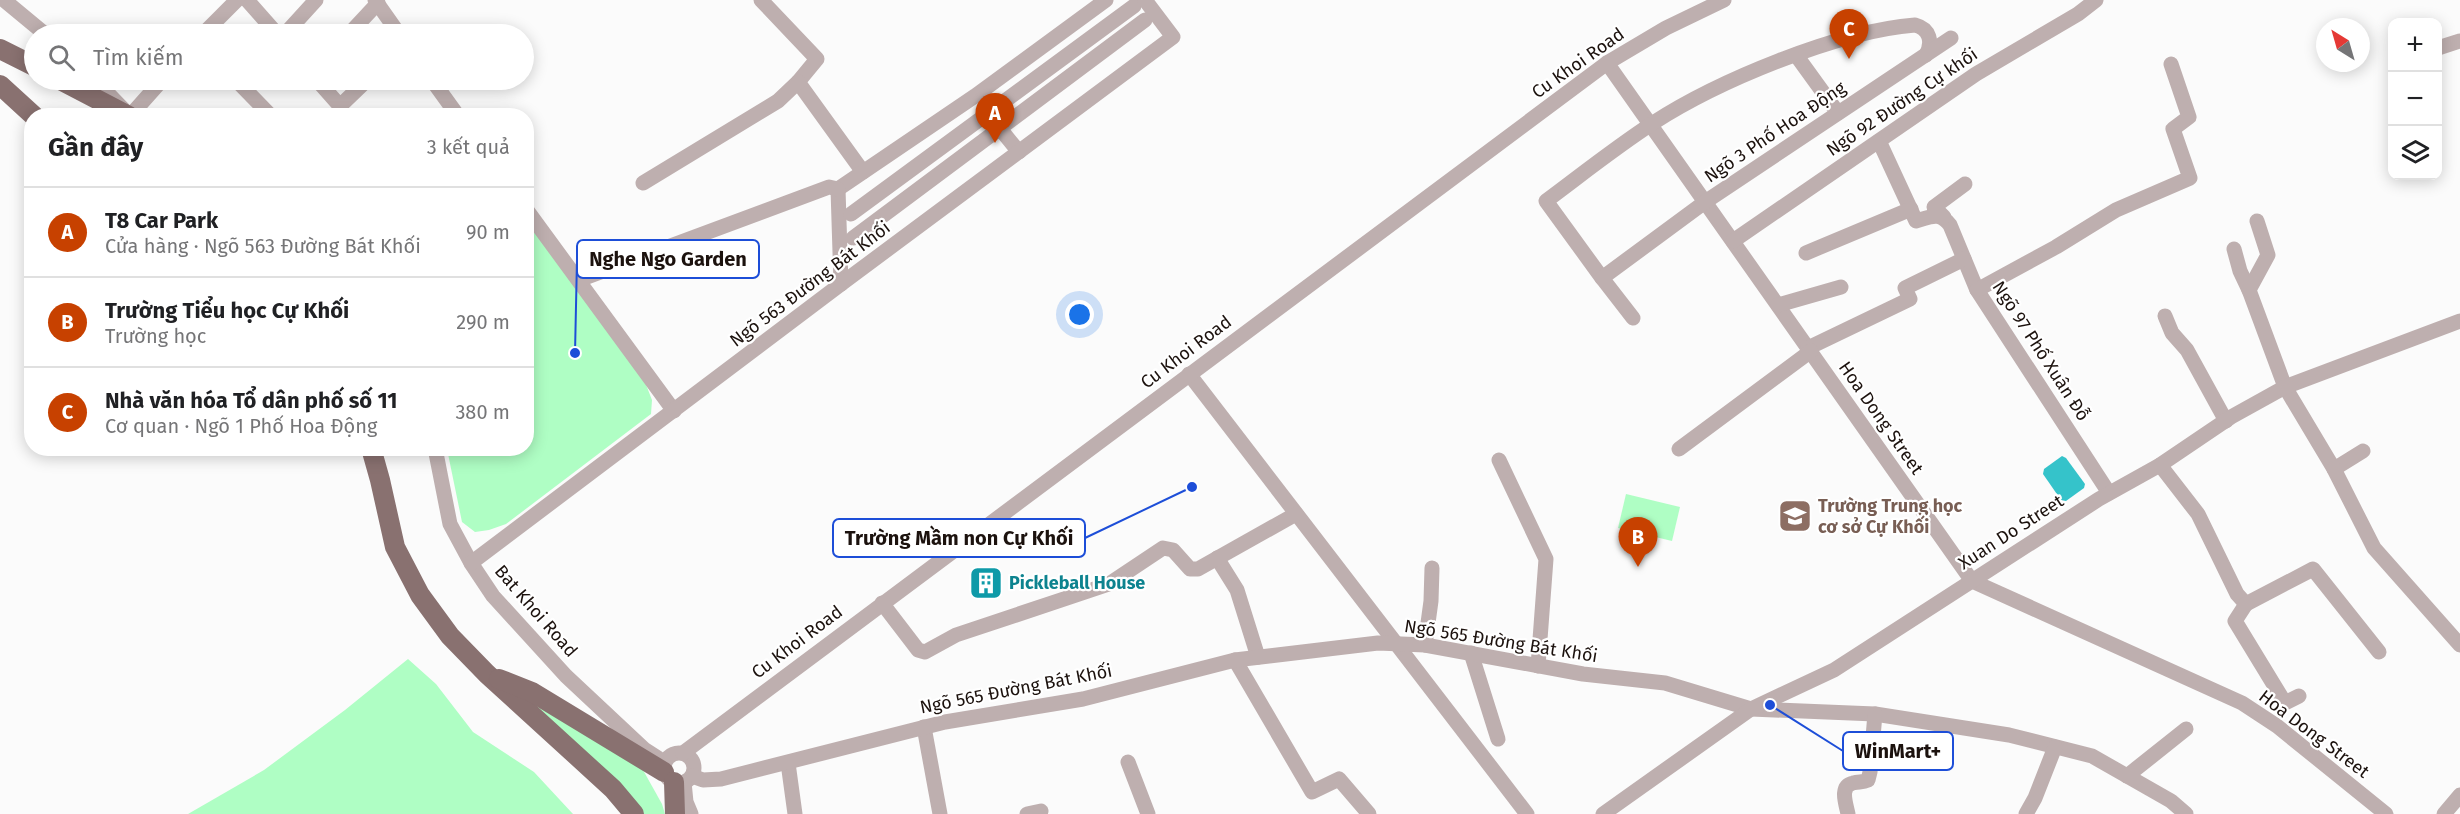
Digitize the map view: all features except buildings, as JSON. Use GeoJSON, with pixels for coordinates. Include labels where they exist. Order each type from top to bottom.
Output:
{"type":"FeatureCollection","features":[{"type":"Feature","properties":{"kind":"main road"},"geometry":{"type":"LineString","coordinates":[[0,49],[24,61]]}},
{"type":"Feature","properties":{"kind":"main road"},"geometry":{"type":"LineString","coordinates":[[0,85],[25,108]]}},
{"type":"Feature","properties":{"kind":"main road"},"geometry":{"type":"LineString","coordinates":[[79,90],[114,108]]}},
{"type":"Feature","properties":{"kind":"main road"},"geometry":{"type":"LineString","coordinates":[[372,456],[395,547],[420,595],[444,628],[487,674],[613,789],[634,814]]}},
{"type":"Feature","properties":{"kind":"main road"},"geometry":{"type":"LineString","coordinates":[[487,674],[532,692],[676,775],[675,814]]}},
{"type":"Feature","properties":{"kind":"street"},"geometry":{"type":"LineString","coordinates":[[4,0],[33,24]]}},
{"type":"Feature","properties":{"kind":"street"},"geometry":{"type":"LineString","coordinates":[[213,24],[237,0]]}},
{"type":"Feature","properties":{"kind":"street"},"geometry":{"type":"LineString","coordinates":[[246,0],[268,24]]}},
{"type":"Feature","properties":{"kind":"street"},"geometry":{"type":"LineString","coordinates":[[294,24],[316,0]]}},
{"type":"Feature","properties":{"kind":"street"},"geometry":{"type":"LineString","coordinates":[[643,183],[778,101],[798,82],[816,59],[761,0]]}},
{"type":"Feature","properties":{"kind":"street"},"geometry":{"type":"LineString","coordinates":[[579,280],[679,245],[829,187],[838,189],[975,96],[1106,0]]}},
{"type":"Feature","properties":{"kind":"street","name":"Cu Khoi Road"},"geometry":{"type":"LineString","coordinates":[[676,775],[674,753],[683,753],[1607,63],[1666,28],[1724,0]]}},
{"type":"Feature","properties":{"kind":"street","name":"Ngõ 92 Đường Cự khối"},"geometry":{"type":"LineString","coordinates":[[1733,241],[1976,74],[2078,14],[2096,0]]}},
{"type":"Feature","properties":{"kind":"street"},"geometry":{"type":"LineString","coordinates":[[357,24],[376,2],[392,24]]}},
{"type":"Feature","properties":{"kind":"street"},"geometry":{"type":"LineString","coordinates":[[850,214],[984,108],[1139,3]]}},
{"type":"Feature","properties":{"kind":"street","name":"Ngõ 563 Đường Bát Khối"},"geometry":{"type":"LineString","coordinates":[[471,563],[1173,37],[1139,3]]}},
{"type":"Feature","properties":{"kind":"street"},"geometry":{"type":"LineString","coordinates":[[853,238],[1145,20]]}},
{"type":"Feature","properties":{"kind":"street"},"geometry":{"type":"LineString","coordinates":[[1633,318],[1546,201],[1651,124],[1716,89],[1796,55],[1846,39],[1915,25],[1925,29],[1929,36],[1930,46],[1926,55]]}},
{"type":"Feature","properties":{"kind":"street","name":"Ngõ 3 Phố Hoa Động"},"geometry":{"type":"LineString","coordinates":[[1602,278],[1705,202],[1951,38]]}},
{"type":"Feature","properties":{"kind":"street"},"geometry":{"type":"LineString","coordinates":[[2442,47],[2460,41]]}},
{"type":"Feature","properties":{"kind":"street"},"geometry":{"type":"LineString","coordinates":[[1796,55],[1839,113]]}},
{"type":"Feature","properties":{"kind":"street","name":"Hoa Dong Street"},"geometry":{"type":"LineString","coordinates":[[1607,63],[1972,581],[2226,694],[2277,726],[2386,814]]}},
{"type":"Feature","properties":{"kind":"street"},"geometry":{"type":"LineString","coordinates":[[1977,290],[2056,247],[2116,210],[2190,178],[2173,129],[2189,117],[2171,64]]}},
{"type":"Feature","properties":{"kind":"street"},"geometry":{"type":"LineString","coordinates":[[798,82],[863,172]]}},
{"type":"Feature","properties":{"kind":"street"},"geometry":{"type":"LineString","coordinates":[[105,90],[122,108]]}},
{"type":"Feature","properties":{"kind":"street"},"geometry":{"type":"LineString","coordinates":[[137,108],[153,90]]}},
{"type":"Feature","properties":{"kind":"street"},"geometry":{"type":"LineString","coordinates":[[246,90],[263,108]]}},
{"type":"Feature","properties":{"kind":"street"},"geometry":{"type":"LineString","coordinates":[[326,90],[340,106],[357,90]]}},
{"type":"Feature","properties":{"kind":"street"},"geometry":{"type":"LineString","coordinates":[[439,90],[452,108]]}},
{"type":"Feature","properties":{"kind":"street"},"geometry":{"type":"LineString","coordinates":[[984,108],[1019,152]]}},
{"type":"Feature","properties":{"kind":"street"},"geometry":{"type":"LineString","coordinates":[[1878,141],[1916,220],[1936,214],[1947,221]]}},
{"type":"Feature","properties":{"kind":"street"},"geometry":{"type":"LineString","coordinates":[[1947,221],[1934,207],[1965,184]]}},
{"type":"Feature","properties":{"kind":"street"},"geometry":{"type":"LineString","coordinates":[[838,189],[841,284]]}},
{"type":"Feature","properties":{"kind":"street"},"geometry":{"type":"LineString","coordinates":[[1806,254],[1911,209]]}},
{"type":"Feature","properties":{"kind":"street"},"geometry":{"type":"LineString","coordinates":[[534,220],[674,411]]}},
{"type":"Feature","properties":{"kind":"street","name":"Ngõ 97 Phố Xuân Đỗ"},"geometry":{"type":"LineString","coordinates":[[1947,221],[1977,290],[2109,493]]}},
{"type":"Feature","properties":{"kind":"street"},"geometry":{"type":"LineString","coordinates":[[2249,290],[2268,255],[2257,221]]}},
{"type":"Feature","properties":{"kind":"street"},"geometry":{"type":"LineString","coordinates":[[2234,249],[2240,271],[2284,387],[2334,469],[2374,548],[2460,645]]}},
{"type":"Feature","properties":{"kind":"street"},"geometry":{"type":"LineString","coordinates":[[1679,449],[1810,350],[1910,299],[1905,288],[1964,260]]}},
{"type":"Feature","properties":{"kind":"street"},"geometry":{"type":"LineString","coordinates":[[1778,305],[1841,287]]}},
{"type":"Feature","properties":{"kind":"street"},"geometry":{"type":"LineString","coordinates":[[2164,316],[2172,333],[2187,350],[2226,421]]}},
{"type":"Feature","properties":{"kind":"street","name":"Xuan Do Street"},"geometry":{"type":"LineString","coordinates":[[1603,814],[1751,709],[1834,670],[2109,493],[2160,465],[2226,421],[2284,387],[2460,321]]}},
{"type":"Feature","properties":{"kind":"street"},"geometry":{"type":"LineString","coordinates":[[1189,374],[1527,814]]}},
{"type":"Feature","properties":{"kind":"street"},"geometry":{"type":"LineString","coordinates":[[2334,469],[2362,451]]}},
{"type":"Feature","properties":{"kind":"street","name":"Bat Khoi Road"},"geometry":{"type":"LineString","coordinates":[[437,456],[450,524],[471,563],[493,596],[566,676],[644,749],[676,775]]}},
{"type":"Feature","properties":{"kind":"street"},"geometry":{"type":"LineString","coordinates":[[1499,460],[1546,559],[1538,666]]}},
{"type":"Feature","properties":{"kind":"street"},"geometry":{"type":"LineString","coordinates":[[2160,465],[2198,514],[2237,594],[2246,604]]}},
{"type":"Feature","properties":{"kind":"street"},"geometry":{"type":"LineString","coordinates":[[882,603],[918,650],[925,652],[956,635],[1109,584],[1163,548],[1170,549],[1187,566],[1194,569],[1296,514]]}},
{"type":"Feature","properties":{"kind":"street"},"geometry":{"type":"LineString","coordinates":[[1217,558],[1237,590],[1258,657]]}},
{"type":"Feature","properties":{"kind":"street"},"geometry":{"type":"LineString","coordinates":[[1998,564],[2001,593]]}},
{"type":"Feature","properties":{"kind":"street"},"geometry":{"type":"LineString","coordinates":[[1425,645],[1431,601],[1432,568]]}},
{"type":"Feature","properties":{"kind":"street"},"geometry":{"type":"LineString","coordinates":[[2299,696],[2285,703],[2235,621],[2246,604],[2313,569],[2379,651]]}},
{"type":"Feature","properties":{"kind":"street","name":"Ngõ 565 Đường Bát Khối"},"geometry":{"type":"LineString","coordinates":[[676,775],[703,780],[721,779],[924,727],[1083,699],[1235,660],[1378,643],[1425,645],[1583,674],[1665,683],[1751,709],[1875,714],[2009,735],[2092,756],[2171,801],[2186,814]]}},
{"type":"Feature","properties":{"kind":"street"},"geometry":{"type":"LineString","coordinates":[[1471,653],[1498,739]]}},
{"type":"Feature","properties":{"kind":"street"},"geometry":{"type":"LineString","coordinates":[[1235,660],[1312,792],[1339,779],[1369,814]]}},
{"type":"Feature","properties":{"kind":"street"},"geometry":{"type":"LineString","coordinates":[[1848,814],[1844,795],[1846,787],[1852,783],[1868,780],[1875,714]]}},
{"type":"Feature","properties":{"kind":"street"},"geometry":{"type":"LineString","coordinates":[[924,727],[940,814]]}},
{"type":"Feature","properties":{"kind":"street"},"geometry":{"type":"LineString","coordinates":[[2127,776],[2186,729]]}},
{"type":"Feature","properties":{"kind":"street"},"geometry":{"type":"LineString","coordinates":[[2026,814],[2035,798],[2055,747]]}},
{"type":"Feature","properties":{"kind":"street"},"geometry":{"type":"LineString","coordinates":[[683,753],[694,762],[676,775],[691,814]]}},
{"type":"Feature","properties":{"kind":"street"},"geometry":{"type":"LineString","coordinates":[[1128,762],[1148,814]]}},
{"type":"Feature","properties":{"kind":"street"},"geometry":{"type":"LineString","coordinates":[[788,763],[795,814]]}},
{"type":"Feature","properties":{"kind":"street"},"geometry":{"type":"LineString","coordinates":[[2444,814],[2460,795]]}},
{"type":"Feature","properties":{"kind":"green space"},"geometry":{"type":"Polygon","coordinates":[[[534,228],[645,382],[652,400],[651,414],[506,524],[475,532],[462,522],[448,456],[534,456],[534,228]]]}},
{"type":"Feature","properties":{"kind":"green space"},"geometry":{"type":"Polygon","coordinates":[[[1626,494],[1680,507],[1672,541],[1618,528],[1626,494]]]}},
{"type":"Feature","properties":{"kind":"green space"},"geometry":{"type":"Polygon","coordinates":[[[408,659],[436,684],[473,732],[534,772],[573,814],[188,814],[264,770],[345,710],[408,659]]]}},
{"type":"Feature","properties":{"kind":"green space"},"geometry":{"type":"Polygon","coordinates":[[[524,698],[643,770],[665,814],[637,814],[524,698]]]}},
{"type":"Feature","properties":{"kind":"water"},"geometry":{"type":"Polygon","coordinates":[[[2062,456],[2066,458],[2085,484],[2084,488],[2066,501],[2061,500],[2043,474],[2044,469],[2062,456]]]}},
{"type":"Feature","properties":{"kind":"place","name":"Nhà văn hóa Tổ dân phố số 11"},"geometry":{"type":"Point","coordinates":[1849,59]}},
{"type":"Feature","properties":{"kind":"place","name":"T8 Car Park"},"geometry":{"type":"Point","coordinates":[995,143]}},
{"type":"Feature","properties":{"kind":"place","name":"Nghe Ngo Garden"},"geometry":{"type":"Point","coordinates":[575,353]}},
{"type":"Feature","properties":{"kind":"place","name":"Trường Mầm non Cự Khối"},"geometry":{"type":"Point","coordinates":[1192,487]}},
{"type":"Feature","properties":{"kind":"place","name":"Trường Trung học cơ sở Cự Khối"},"geometry":{"type":"Point","coordinates":[1795,516]}},
{"type":"Feature","properties":{"kind":"place","name":"Trường Tiểu học Cự Khối"},"geometry":{"type":"Point","coordinates":[1638,567]}},
{"type":"Feature","properties":{"kind":"place","name":"Pickleball House"},"geometry":{"type":"Point","coordinates":[986,583]}},
{"type":"Feature","properties":{"kind":"place","name":"WinMart+"},"geometry":{"type":"Point","coordinates":[1770,705]}}]}
